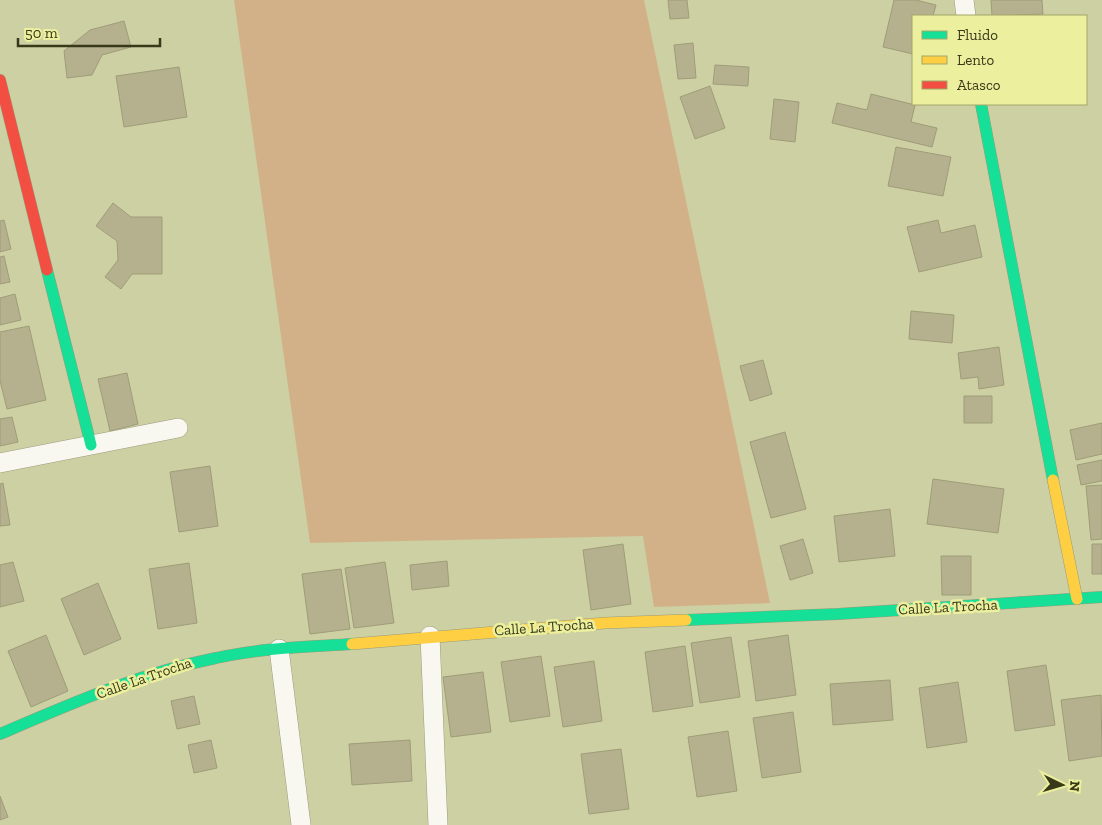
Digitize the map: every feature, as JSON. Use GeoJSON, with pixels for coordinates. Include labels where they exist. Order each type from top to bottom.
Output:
{"type":"FeatureCollection","features":[{"type":"Feature","properties":{"kind":"street"},"geometry":{"type":"LineString","coordinates":[[964,0],[966,15]]}},
{"type":"Feature","properties":{"kind":"street"},"geometry":{"type":"LineString","coordinates":[[0,80],[91,445]]}},
{"type":"Feature","properties":{"kind":"street"},"geometry":{"type":"LineString","coordinates":[[981,105],[1077,599]]}},
{"type":"Feature","properties":{"kind":"street"},"geometry":{"type":"LineString","coordinates":[[0,463],[178,428]]}},
{"type":"Feature","properties":{"kind":"street","name":"Calle La Trocha"},"geometry":{"type":"LineString","coordinates":[[0,734],[136,678],[173,666],[224,655],[430,636],[605,623],[805,615],[1102,597]]}},
{"type":"Feature","properties":{"kind":"street"},"geometry":{"type":"LineString","coordinates":[[430,636],[438,825]]}},
{"type":"Feature","properties":{"kind":"street"},"geometry":{"type":"LineString","coordinates":[[279,649],[301,825]]}},
{"type":"Feature","properties":{"kind":"shaded area"},"geometry":{"type":"Polygon","coordinates":[[[234,0],[644,0],[770,603],[654,607],[643,536],[310,543],[234,0]]]}},
{"type":"Feature","properties":{"kind":"building"},"geometry":{"type":"Polygon","coordinates":[[[668,0],[687,0],[689,18],[670,19],[668,0]]]}},
{"type":"Feature","properties":{"kind":"building"},"geometry":{"type":"Polygon","coordinates":[[[894,0],[916,0],[936,5],[933,15],[912,15],[912,54],[883,47],[894,0]]]}},
{"type":"Feature","properties":{"kind":"building"},"geometry":{"type":"Polygon","coordinates":[[[991,0],[1042,0],[1043,14],[992,15],[991,0]]]}},
{"type":"Feature","properties":{"kind":"building"},"geometry":{"type":"Polygon","coordinates":[[[124,21],[131,47],[102,55],[92,75],[67,78],[64,51],[90,30],[124,21]]]}},
{"type":"Feature","properties":{"kind":"building"},"geometry":{"type":"Polygon","coordinates":[[[693,43],[696,78],[678,79],[674,45],[693,43]]]}},
{"type":"Feature","properties":{"kind":"building"},"geometry":{"type":"Polygon","coordinates":[[[715,65],[749,67],[748,86],[713,84],[715,65]]]}},
{"type":"Feature","properties":{"kind":"building"},"geometry":{"type":"Polygon","coordinates":[[[179,67],[187,117],[124,127],[116,76],[179,67]]]}},
{"type":"Feature","properties":{"kind":"building"},"geometry":{"type":"Polygon","coordinates":[[[710,86],[725,128],[695,139],[680,97],[710,86]]]}},
{"type":"Feature","properties":{"kind":"building"},"geometry":{"type":"Polygon","coordinates":[[[871,94],[915,105],[911,122],[937,128],[932,147],[832,123],[837,103],[867,110],[871,94]]]}},
{"type":"Feature","properties":{"kind":"building"},"geometry":{"type":"Polygon","coordinates":[[[774,99],[799,102],[795,142],[770,139],[774,99]]]}},
{"type":"Feature","properties":{"kind":"building"},"geometry":{"type":"Polygon","coordinates":[[[896,147],[951,157],[943,196],[888,186],[896,147]]]}},
{"type":"Feature","properties":{"kind":"building"},"geometry":{"type":"Polygon","coordinates":[[[113,203],[131,217],[162,217],[162,274],[132,274],[121,289],[105,277],[118,260],[117,241],[96,226],[113,203]]]}},
{"type":"Feature","properties":{"kind":"building"},"geometry":{"type":"Polygon","coordinates":[[[4,220],[11,249],[0,252],[0,221],[4,220]]]}},
{"type":"Feature","properties":{"kind":"building"},"geometry":{"type":"Polygon","coordinates":[[[938,220],[941,233],[975,225],[982,257],[919,272],[907,227],[938,220]]]}},
{"type":"Feature","properties":{"kind":"building"},"geometry":{"type":"Polygon","coordinates":[[[4,256],[10,282],[0,284],[0,257],[4,256]]]}},
{"type":"Feature","properties":{"kind":"building"},"geometry":{"type":"Polygon","coordinates":[[[15,294],[21,320],[0,325],[0,298],[15,294]]]}},
{"type":"Feature","properties":{"kind":"building"},"geometry":{"type":"Polygon","coordinates":[[[911,311],[954,315],[952,343],[909,339],[911,311]]]}},
{"type":"Feature","properties":{"kind":"building"},"geometry":{"type":"Polygon","coordinates":[[[29,326],[46,400],[7,409],[0,381],[0,332],[29,326]]]}},
{"type":"Feature","properties":{"kind":"building"},"geometry":{"type":"Polygon","coordinates":[[[999,347],[1004,385],[979,389],[978,377],[961,379],[958,353],[999,347]]]}},
{"type":"Feature","properties":{"kind":"building"},"geometry":{"type":"Polygon","coordinates":[[[763,360],[772,394],[750,401],[740,366],[763,360]]]}},
{"type":"Feature","properties":{"kind":"building"},"geometry":{"type":"Polygon","coordinates":[[[127,373],[138,424],[110,431],[98,379],[127,373]]]}},
{"type":"Feature","properties":{"kind":"building"},"geometry":{"type":"Polygon","coordinates":[[[964,396],[992,396],[992,423],[964,423],[964,396]]]}},
{"type":"Feature","properties":{"kind":"building"},"geometry":{"type":"Polygon","coordinates":[[[12,417],[18,442],[0,446],[0,419],[12,417]]]}},
{"type":"Feature","properties":{"kind":"building"},"geometry":{"type":"Polygon","coordinates":[[[1102,423],[1102,454],[1076,460],[1070,430],[1102,423]]]}},
{"type":"Feature","properties":{"kind":"building"},"geometry":{"type":"Polygon","coordinates":[[[785,432],[806,509],[771,518],[750,442],[785,432]]]}},
{"type":"Feature","properties":{"kind":"building"},"geometry":{"type":"Polygon","coordinates":[[[1102,460],[1102,481],[1081,485],[1077,465],[1102,460]]]}},
{"type":"Feature","properties":{"kind":"building"},"geometry":{"type":"Polygon","coordinates":[[[210,466],[218,526],[179,532],[170,472],[210,466]]]}},
{"type":"Feature","properties":{"kind":"building"},"geometry":{"type":"Polygon","coordinates":[[[933,479],[1004,489],[998,533],[927,524],[933,479]]]}},
{"type":"Feature","properties":{"kind":"building"},"geometry":{"type":"Polygon","coordinates":[[[3,483],[10,525],[0,526],[0,484],[3,483]]]}},
{"type":"Feature","properties":{"kind":"building"},"geometry":{"type":"Polygon","coordinates":[[[1102,485],[1102,539],[1091,540],[1086,486],[1102,485]]]}},
{"type":"Feature","properties":{"kind":"building"},"geometry":{"type":"Polygon","coordinates":[[[890,509],[895,556],[839,562],[834,516],[890,509]]]}},
{"type":"Feature","properties":{"kind":"building"},"geometry":{"type":"Polygon","coordinates":[[[803,539],[813,573],[790,580],[780,546],[803,539]]]}},
{"type":"Feature","properties":{"kind":"building"},"geometry":{"type":"Polygon","coordinates":[[[623,544],[631,604],[591,610],[583,550],[623,544]]]}},
{"type":"Feature","properties":{"kind":"building"},"geometry":{"type":"Polygon","coordinates":[[[1092,544],[1102,544],[1102,574],[1092,574],[1092,544]]]}},
{"type":"Feature","properties":{"kind":"building"},"geometry":{"type":"Polygon","coordinates":[[[941,556],[971,556],[971,595],[942,595],[941,556]]]}},
{"type":"Feature","properties":{"kind":"building"},"geometry":{"type":"Polygon","coordinates":[[[447,561],[449,586],[412,590],[410,565],[447,561]]]}},
{"type":"Feature","properties":{"kind":"building"},"geometry":{"type":"Polygon","coordinates":[[[13,562],[24,601],[0,607],[0,565],[13,562]]]}},
{"type":"Feature","properties":{"kind":"building"},"geometry":{"type":"Polygon","coordinates":[[[385,562],[394,623],[354,628],[345,568],[385,562]]]}},
{"type":"Feature","properties":{"kind":"building"},"geometry":{"type":"Polygon","coordinates":[[[189,563],[197,623],[158,629],[149,569],[189,563]]]}},
{"type":"Feature","properties":{"kind":"building"},"geometry":{"type":"Polygon","coordinates":[[[341,569],[350,629],[310,634],[302,574],[341,569]]]}},
{"type":"Feature","properties":{"kind":"building"},"geometry":{"type":"Polygon","coordinates":[[[98,583],[121,639],[84,655],[61,599],[98,583]]]}},
{"type":"Feature","properties":{"kind":"building"},"geometry":{"type":"Polygon","coordinates":[[[46,635],[68,691],[31,707],[8,651],[46,635]]]}},
{"type":"Feature","properties":{"kind":"building"},"geometry":{"type":"Polygon","coordinates":[[[788,635],[796,695],[756,701],[748,641],[788,635]]]}},
{"type":"Feature","properties":{"kind":"building"},"geometry":{"type":"Polygon","coordinates":[[[731,637],[740,697],[700,703],[691,643],[731,637]]]}},
{"type":"Feature","properties":{"kind":"building"},"geometry":{"type":"Polygon","coordinates":[[[685,646],[693,706],[653,712],[645,652],[685,646]]]}},
{"type":"Feature","properties":{"kind":"building"},"geometry":{"type":"Polygon","coordinates":[[[541,656],[550,716],[510,722],[501,662],[541,656]]]}},
{"type":"Feature","properties":{"kind":"building"},"geometry":{"type":"Polygon","coordinates":[[[594,661],[602,721],[563,727],[554,667],[594,661]]]}},
{"type":"Feature","properties":{"kind":"building"},"geometry":{"type":"Polygon","coordinates":[[[1046,665],[1055,725],[1015,731],[1007,671],[1046,665]]]}},
{"type":"Feature","properties":{"kind":"building"},"geometry":{"type":"Polygon","coordinates":[[[483,672],[491,732],[451,737],[443,677],[483,672]]]}},
{"type":"Feature","properties":{"kind":"building"},"geometry":{"type":"Polygon","coordinates":[[[890,680],[893,720],[833,725],[830,684],[890,680]]]}},
{"type":"Feature","properties":{"kind":"building"},"geometry":{"type":"Polygon","coordinates":[[[958,682],[967,742],[927,748],[919,688],[958,682]]]}},
{"type":"Feature","properties":{"kind":"building"},"geometry":{"type":"Polygon","coordinates":[[[1101,695],[1102,756],[1069,761],[1061,700],[1101,695]]]}},
{"type":"Feature","properties":{"kind":"building"},"geometry":{"type":"Polygon","coordinates":[[[194,696],[200,724],[177,729],[171,701],[194,696]]]}},
{"type":"Feature","properties":{"kind":"building"},"geometry":{"type":"Polygon","coordinates":[[[793,712],[801,772],[762,778],[753,718],[793,712]]]}},
{"type":"Feature","properties":{"kind":"building"},"geometry":{"type":"Polygon","coordinates":[[[728,731],[737,791],[697,797],[688,737],[728,731]]]}},
{"type":"Feature","properties":{"kind":"building"},"geometry":{"type":"Polygon","coordinates":[[[211,740],[217,768],[194,773],[188,745],[211,740]]]}},
{"type":"Feature","properties":{"kind":"building"},"geometry":{"type":"Polygon","coordinates":[[[410,740],[412,781],[352,785],[349,744],[410,740]]]}},
{"type":"Feature","properties":{"kind":"building"},"geometry":{"type":"Polygon","coordinates":[[[621,749],[629,809],[589,814],[581,754],[621,749]]]}},
{"type":"Feature","properties":{"kind":"building"},"geometry":{"type":"Polygon","coordinates":[[[0,796],[8,817],[0,820],[0,796]]]}},
{"type":"Feature","properties":{"kind":"traffic: fast"},"geometry":{"type":"LineString","coordinates":[[981,105],[1053,480]]}},
{"type":"Feature","properties":{"kind":"traffic: fast"},"geometry":{"type":"LineString","coordinates":[[47,270],[91,445]]}},
{"type":"Feature","properties":{"kind":"traffic: fast"},"geometry":{"type":"LineString","coordinates":[[686,620],[838,614],[1102,597]]}},
{"type":"Feature","properties":{"kind":"traffic: fast"},"geometry":{"type":"LineString","coordinates":[[0,734],[106,690],[188,664],[249,652],[352,644]]}},
{"type":"Feature","properties":{"kind":"traffic: slow"},"geometry":{"type":"LineString","coordinates":[[1053,480],[1077,599]]}},
{"type":"Feature","properties":{"kind":"traffic: slow"},"geometry":{"type":"LineString","coordinates":[[352,644],[605,623],[686,620]]}},
{"type":"Feature","properties":{"kind":"traffic: jam"},"geometry":{"type":"LineString","coordinates":[[0,80],[47,270]]}}]}
